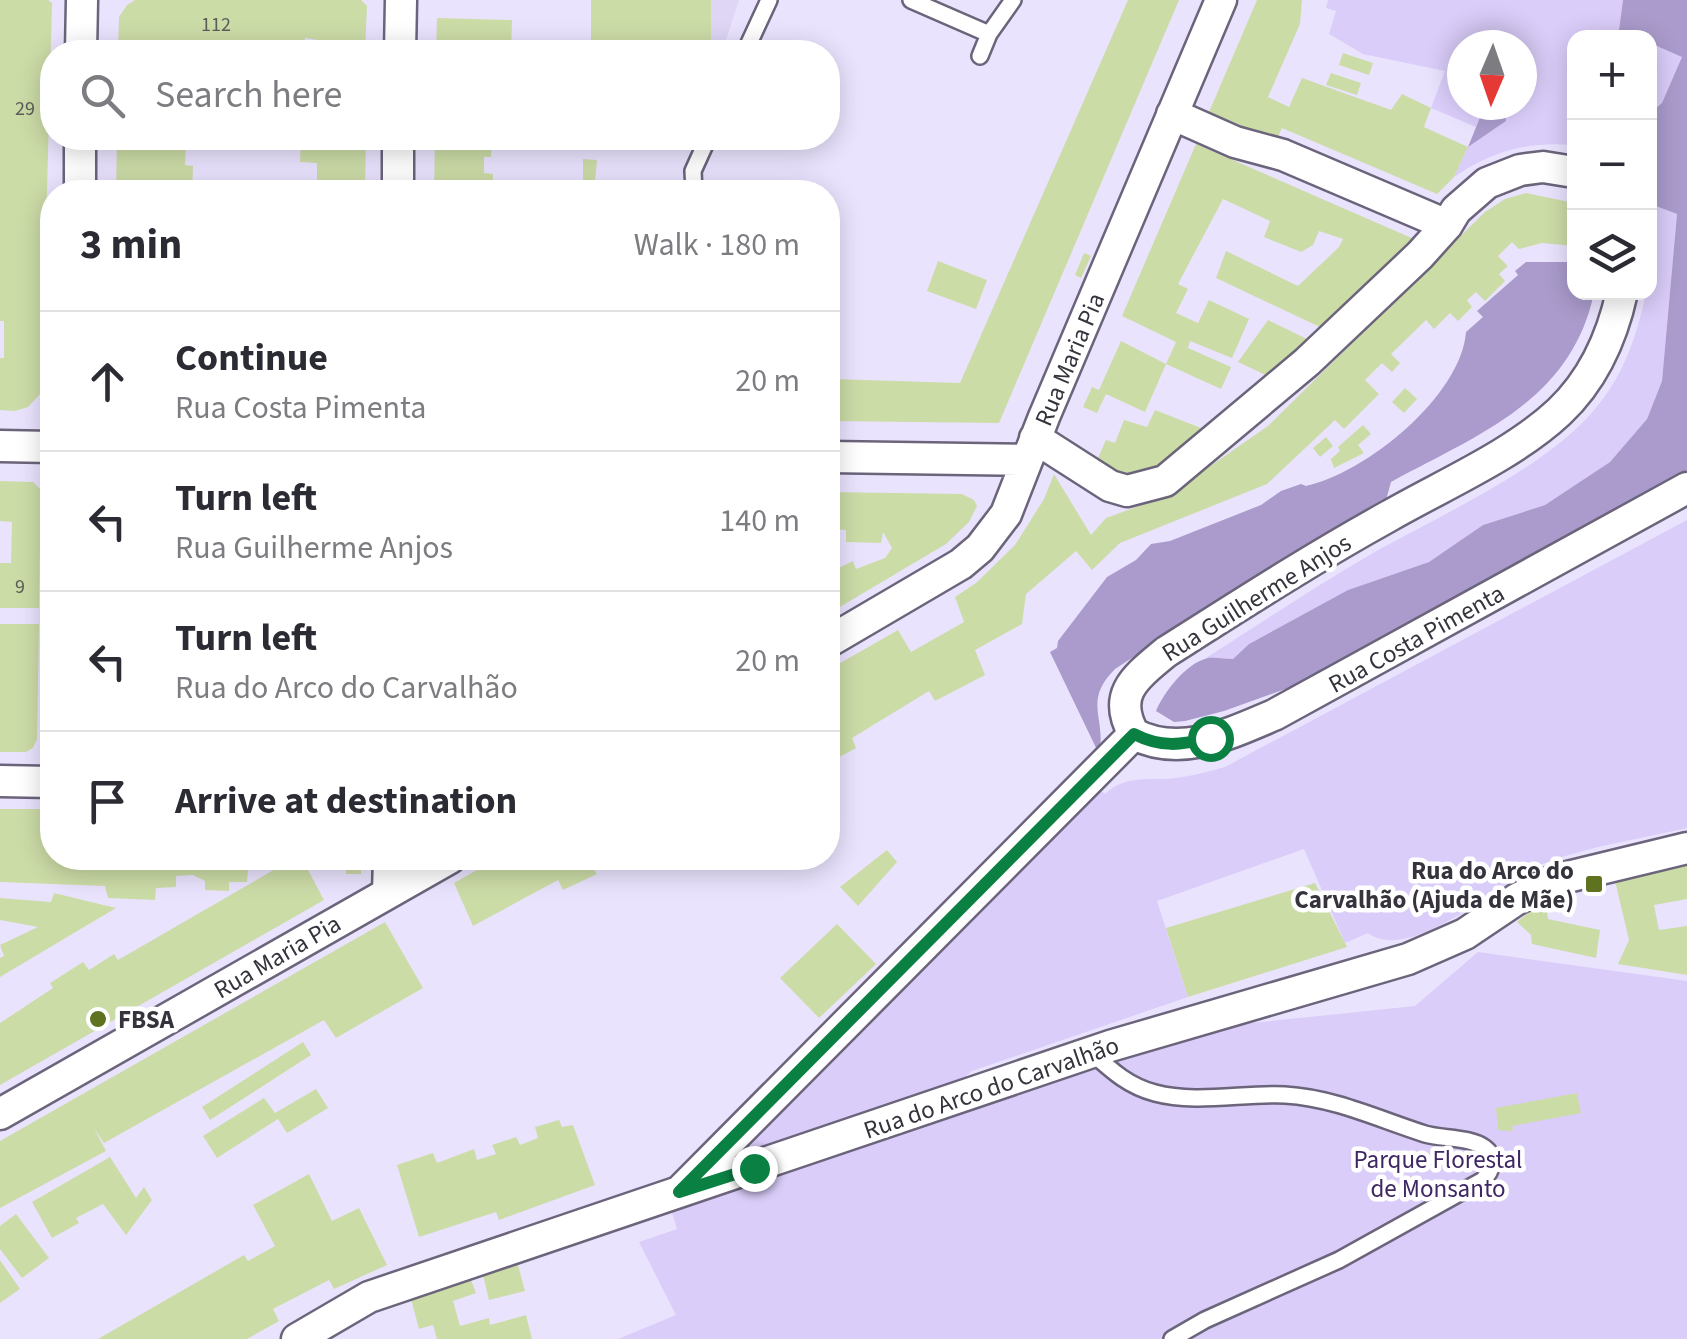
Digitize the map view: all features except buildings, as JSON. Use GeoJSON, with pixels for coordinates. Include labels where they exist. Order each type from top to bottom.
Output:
{"type":"FeatureCollection","features":[{"type":"Feature","properties":{"kind":"street"},"geometry":{"type":"LineString","coordinates":[[81,40],[82,0]]}},
{"type":"Feature","properties":{"kind":"street"},"geometry":{"type":"LineString","coordinates":[[400,40],[401,0]]}},
{"type":"Feature","properties":{"kind":"street","name":"Rua Maria Pia"},"geometry":{"type":"LineString","coordinates":[[840,635],[940,578],[980,548],[1006,514],[1222,0]]}},
{"type":"Feature","properties":{"kind":"street"},"geometry":{"type":"LineString","coordinates":[[1172,114],[1236,142],[1283,155],[1447,225]]}},
{"type":"Feature","properties":{"kind":"street"},"geometry":{"type":"LineString","coordinates":[[80,150],[80,180]]}},
{"type":"Feature","properties":{"kind":"street"},"geometry":{"type":"LineString","coordinates":[[398,150],[398,180]]}},
{"type":"Feature","properties":{"kind":"street"},"geometry":{"type":"LineString","coordinates":[[840,457],[1031,449],[1126,491],[1165,482],[1307,362],[1447,225],[1473,194],[1503,175],[1543,167],[1567,171]]}},
{"type":"Feature","properties":{"kind":"street","name":"Rua Guilherme Anjos"},"geometry":{"type":"LineString","coordinates":[[1134,734],[1123,715],[1126,693],[1140,673],[1166,652],[1350,537],[1514,446],[1558,412],[1586,381],[1606,345],[1620,300]]}},
{"type":"Feature","properties":{"kind":"street"},"geometry":{"type":"LineString","coordinates":[[0,446],[40,447]]}},
{"type":"Feature","properties":{"kind":"street","name":"Rua Costa Pimenta"},"geometry":{"type":"LineString","coordinates":[[1134,734],[1154,744],[1178,746],[1274,715],[1687,488]]}},
{"type":"Feature","properties":{"kind":"street"},"geometry":{"type":"LineString","coordinates":[[679,1192],[1134,734]]}},
{"type":"Feature","properties":{"kind":"street"},"geometry":{"type":"LineString","coordinates":[[0,781],[40,782]]}},
{"type":"Feature","properties":{"kind":"street","name":"Rua do Arco do Carvalhão"},"geometry":{"type":"LineString","coordinates":[[297,1339],[369,1297],[1091,1052],[1408,959],[1465,934],[1555,880],[1687,848]]}},
{"type":"Feature","properties":{"kind":"street"},"geometry":{"type":"LineString","coordinates":[[388,892],[389,870]]}},
{"type":"Feature","properties":{"kind":"street","name":"Rua Maria Pia"},"geometry":{"type":"LineString","coordinates":[[0,1114],[428,870]]}},
{"type":"Feature","properties":{"kind":"lane"},"geometry":{"type":"LineString","coordinates":[[751,40],[768,0]]}},
{"type":"Feature","properties":{"kind":"lane"},"geometry":{"type":"LineString","coordinates":[[911,0],[989,34]]}},
{"type":"Feature","properties":{"kind":"lane"},"geometry":{"type":"LineString","coordinates":[[980,56],[989,34],[1013,0]]}},
{"type":"Feature","properties":{"kind":"lane"},"geometry":{"type":"LineString","coordinates":[[693,180],[703,150]]}},
{"type":"Feature","properties":{"kind":"lane"},"geometry":{"type":"LineString","coordinates":[[1091,1052],[1120,1078],[1154,1093],[1310,1098],[1348,1106],[1437,1137],[1475,1144],[1488,1150],[1492,1157],[1491,1170],[1483,1180],[1404,1226],[1172,1339]]}},
{"type":"Feature","properties":{"kind":"shaded area"},"geometry":{"type":"Polygon","coordinates":[[[711,0],[739,0],[726,40],[711,40],[711,0]]]}},
{"type":"Feature","properties":{"kind":"shaded area"},"geometry":{"type":"Polygon","coordinates":[[[1623,0],[1687,0],[1687,470],[1302,683],[1185,721],[1174,722],[1156,711],[1177,679],[1200,661],[1233,659],[1249,644],[1348,590],[1429,562],[1483,525],[1545,505],[1610,462],[1647,419],[1662,381],[1677,214],[1657,206],[1657,107],[1682,57],[1657,46],[1657,30],[1619,30],[1623,0]]]}},
{"type":"Feature","properties":{"kind":"shaded area"},"geometry":{"type":"Polygon","coordinates":[[[1479,120],[1506,120],[1506,121],[1468,147],[1479,120]]]}},
{"type":"Feature","properties":{"kind":"shaded area"},"geometry":{"type":"Polygon","coordinates":[[[1526,262],[1567,262],[1567,300],[1592,300],[1582,330],[1565,361],[1543,388],[1488,430],[1391,482],[1386,500],[1261,573],[1115,669],[1105,681],[1098,701],[1099,754],[1050,652],[1057,648],[1058,641],[1107,577],[1136,560],[1151,544],[1170,541],[1261,505],[1281,491],[1330,478],[1382,448],[1429,405],[1460,356],[1466,332],[1483,317],[1477,311],[1518,275],[1515,271],[1526,262]]]}},
{"type":"Feature","properties":{"kind":"green space"},"geometry":{"type":"Polygon","coordinates":[[[1328,0],[1623,0],[1619,30],[1567,30],[1567,145],[1511,150],[1482,160],[1454,177],[1468,147],[1506,120],[1537,120],[1537,30],[1447,30],[1447,115],[1431,108],[1445,71],[1363,54],[1329,34],[1336,11],[1326,8],[1328,0]]]}},
{"type":"Feature","properties":{"kind":"green space"},"geometry":{"type":"Polygon","coordinates":[[[1657,46],[1683,57],[1657,107],[1657,46]]]}},
{"type":"Feature","properties":{"kind":"green space"},"geometry":{"type":"Polygon","coordinates":[[[1459,120],[1479,120],[1476,127],[1459,120]]]}},
{"type":"Feature","properties":{"kind":"green space"},"geometry":{"type":"Polygon","coordinates":[[[1657,206],[1677,214],[1662,381],[1647,419],[1610,462],[1545,505],[1483,525],[1429,562],[1348,590],[1249,644],[1233,659],[1206,658],[1373,553],[1549,451],[1574,431],[1605,396],[1634,339],[1644,300],[1657,300],[1657,206]]]}},
{"type":"Feature","properties":{"kind":"green space"},"geometry":{"type":"Polygon","coordinates":[[[1687,520],[1687,828],[1597,847],[1545,863],[1456,916],[1408,938],[1386,940],[1368,933],[1345,943],[1304,849],[1157,901],[1188,997],[729,1160],[1101,791],[1105,794],[1130,781],[1182,777],[1225,767],[1687,520]]]}},
{"type":"Feature","properties":{"kind":"green space","name":"Parque Florestal de Monsanto"},"geometry":{"type":"Polygon","coordinates":[[[1478,952],[1687,981],[1687,1339],[618,1339],[676,1315],[639,1242],[677,1229],[666,1193],[1223,1026],[1415,1006],[1478,952]]]}},
{"type":"Feature","properties":{"kind":"place","name":"Rua do Arco do Carvalhão (Ajuda de Mãe)"},"geometry":{"type":"Point","coordinates":[1594,884]}},
{"type":"Feature","properties":{"kind":"place","name":"FBSA"},"geometry":{"type":"Point","coordinates":[98,1019]}},
{"type":"Feature","properties":{"kind":"route"},"geometry":{"type":"LineString","coordinates":[[754,1168],[679,1192],[1134,734],[1154,744],[1178,746],[1210,738]]}}]}
